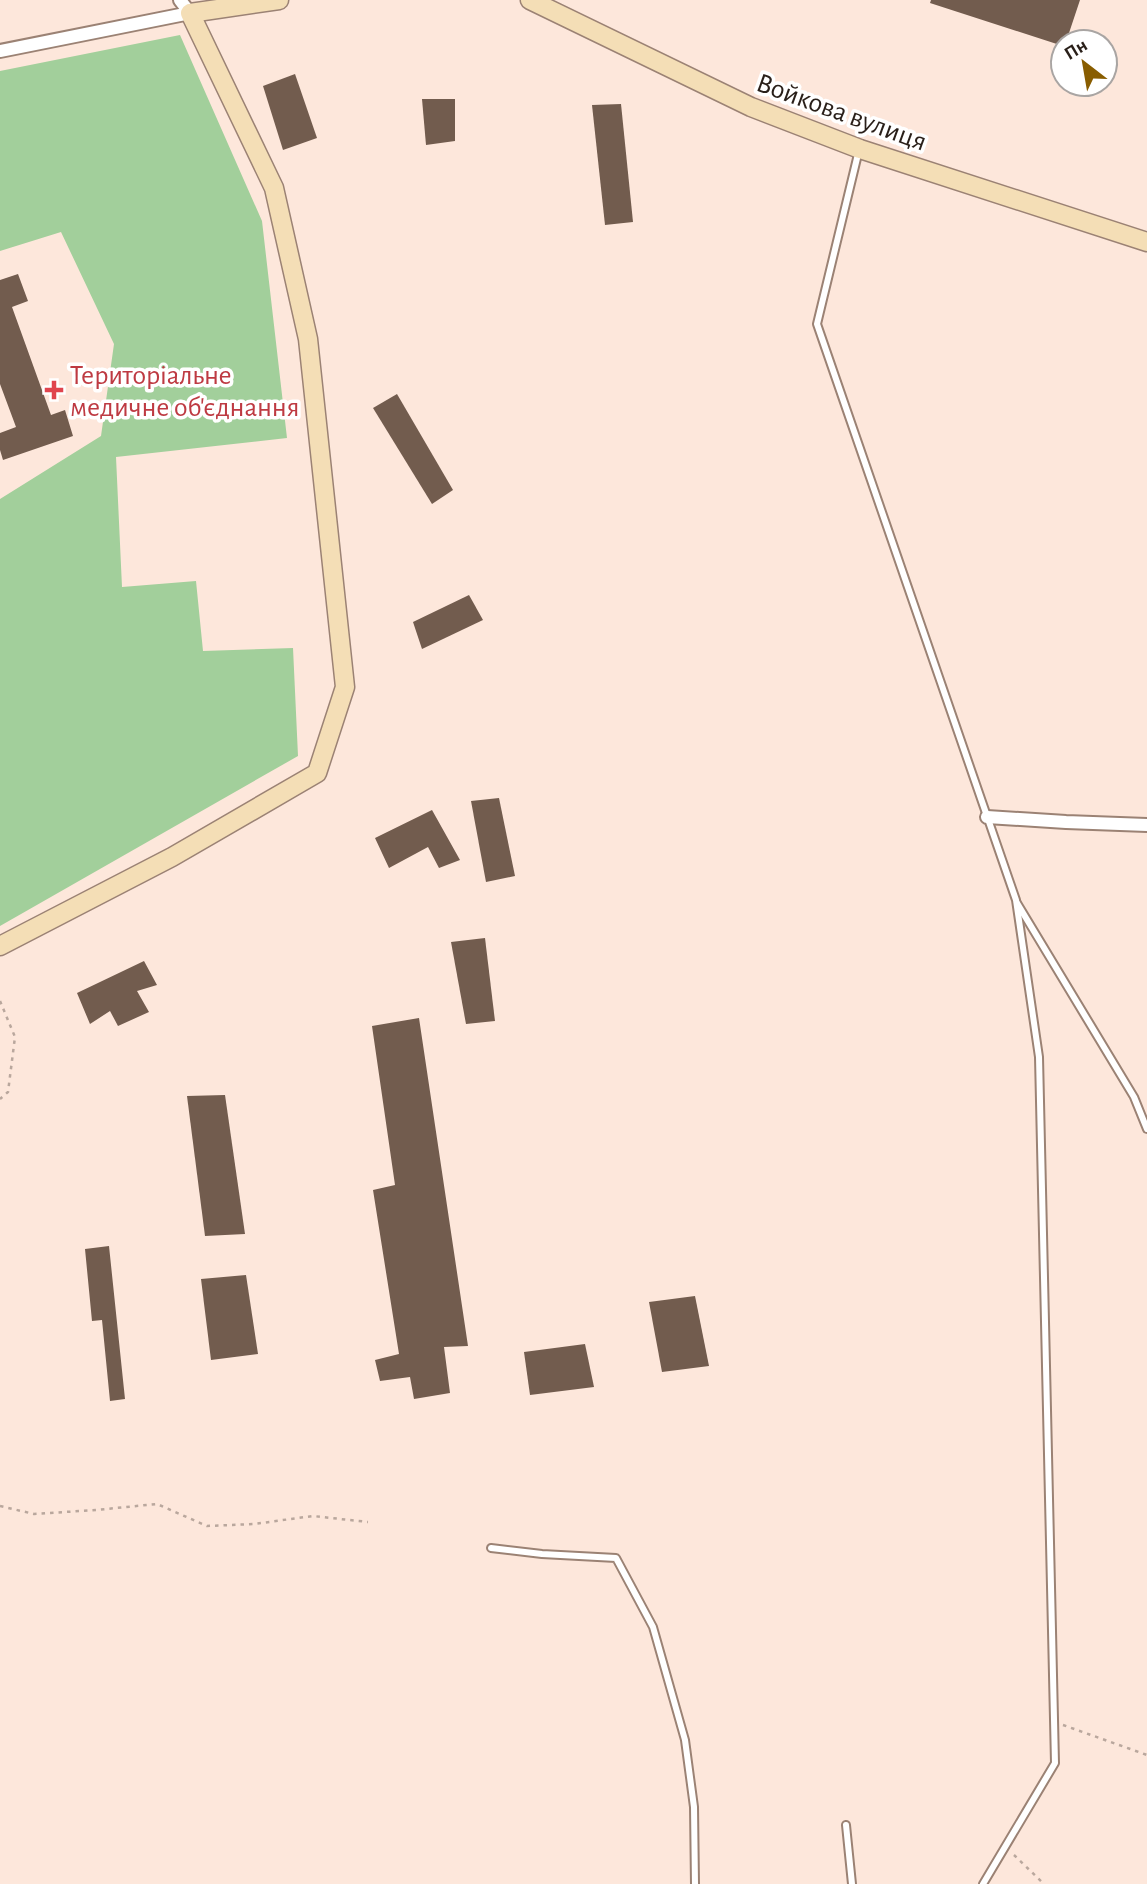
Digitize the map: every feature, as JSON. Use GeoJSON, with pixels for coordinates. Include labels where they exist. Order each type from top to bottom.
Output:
{"type":"FeatureCollection","features":[{"type":"Feature","properties":{"kind":"street"},"geometry":{"type":"LineString","coordinates":[[0,51],[185,6],[279,0]]}},
{"type":"Feature","properties":{"kind":"street","name":"Войкова вулиця"},"geometry":{"type":"LineString","coordinates":[[530,0],[751,107],[860,149],[1147,242]]}},
{"type":"Feature","properties":{"kind":"street"},"geometry":{"type":"LineString","coordinates":[[0,946],[172,857],[317,774],[345,687],[308,339],[274,188],[185,6]]}},
{"type":"Feature","properties":{"kind":"street"},"geometry":{"type":"LineString","coordinates":[[987,817],[1147,825]]}},
{"type":"Feature","properties":{"kind":"lane"},"geometry":{"type":"LineString","coordinates":[[860,149],[817,324],[1016,900],[1039,1057],[1055,1763],[983,1884]]}},
{"type":"Feature","properties":{"kind":"lane"},"geometry":{"type":"LineString","coordinates":[[1016,900],[1134,1097],[1147,1129]]}},
{"type":"Feature","properties":{"kind":"lane"},"geometry":{"type":"LineString","coordinates":[[491,1548],[616,1558],[653,1627],[685,1740],[694,1807],[695,1884]]}},
{"type":"Feature","properties":{"kind":"lane"},"geometry":{"type":"LineString","coordinates":[[846,1825],[852,1884]]}},
{"type":"Feature","properties":{"kind":"path"},"geometry":{"type":"LineString","coordinates":[[0,1001],[15,1037],[8,1092],[0,1098]]}},
{"type":"Feature","properties":{"kind":"path"},"geometry":{"type":"LineString","coordinates":[[0,1506],[34,1514],[158,1504],[207,1526],[254,1524],[313,1516],[368,1522]]}},
{"type":"Feature","properties":{"kind":"path"},"geometry":{"type":"LineString","coordinates":[[1054,1721],[1147,1755]]}},
{"type":"Feature","properties":{"kind":"path"},"geometry":{"type":"LineString","coordinates":[[1005,1846],[1044,1884]]}},
{"type":"Feature","properties":{"kind":"green space"},"geometry":{"type":"Polygon","coordinates":[[[180,35],[262,221],[287,438],[116,457],[122,587],[196,581],[203,651],[293,648],[298,756],[0,926],[0,499],[101,436],[114,344],[61,232],[0,251],[0,71],[180,35]]]}},
{"type":"Feature","properties":{"kind":"building"},"geometry":{"type":"Polygon","coordinates":[[[931,0],[1080,0],[1071,28],[1049,28],[1049,41],[930,3],[931,0]]]}},
{"type":"Feature","properties":{"kind":"building"},"geometry":{"type":"Polygon","coordinates":[[[295,74],[317,138],[283,150],[263,86],[295,74]]]}},
{"type":"Feature","properties":{"kind":"building"},"geometry":{"type":"Polygon","coordinates":[[[422,99],[455,99],[455,141],[426,145],[422,99]]]}},
{"type":"Feature","properties":{"kind":"building"},"geometry":{"type":"Polygon","coordinates":[[[621,104],[633,222],[605,225],[592,105],[621,104]]]}},
{"type":"Feature","properties":{"kind":"building"},"geometry":{"type":"Polygon","coordinates":[[[18,274],[28,301],[12,307],[51,415],[65,410],[73,436],[3,460],[0,433],[16,427],[0,384],[0,280],[18,274]]]}},
{"type":"Feature","properties":{"kind":"building"},"geometry":{"type":"Polygon","coordinates":[[[397,394],[453,490],[432,504],[373,408],[397,394]]]}},
{"type":"Feature","properties":{"kind":"building"},"geometry":{"type":"Polygon","coordinates":[[[469,595],[483,620],[422,649],[413,622],[469,595]]]}},
{"type":"Feature","properties":{"kind":"building"},"geometry":{"type":"Polygon","coordinates":[[[499,798],[515,876],[486,882],[471,801],[499,798]]]}},
{"type":"Feature","properties":{"kind":"building"},"geometry":{"type":"Polygon","coordinates":[[[432,810],[460,860],[439,868],[428,847],[389,868],[375,838],[432,810]]]}},
{"type":"Feature","properties":{"kind":"building"},"geometry":{"type":"Polygon","coordinates":[[[485,938],[495,1021],[466,1024],[451,942],[485,938]]]}},
{"type":"Feature","properties":{"kind":"building"},"geometry":{"type":"Polygon","coordinates":[[[144,961],[157,985],[137,991],[149,1012],[118,1026],[110,1011],[90,1024],[77,993],[144,961]]]}},
{"type":"Feature","properties":{"kind":"building"},"geometry":{"type":"Polygon","coordinates":[[[419,1018],[468,1346],[444,1347],[450,1393],[414,1399],[410,1377],[380,1381],[375,1360],[399,1354],[373,1190],[395,1185],[372,1026],[419,1018]]]}},
{"type":"Feature","properties":{"kind":"building"},"geometry":{"type":"Polygon","coordinates":[[[225,1095],[245,1234],[205,1236],[187,1096],[225,1095]]]}},
{"type":"Feature","properties":{"kind":"building"},"geometry":{"type":"Polygon","coordinates":[[[109,1246],[125,1399],[110,1401],[102,1320],[92,1321],[85,1249],[109,1246]]]}},
{"type":"Feature","properties":{"kind":"building"},"geometry":{"type":"Polygon","coordinates":[[[246,1275],[258,1354],[211,1360],[201,1279],[246,1275]]]}},
{"type":"Feature","properties":{"kind":"building"},"geometry":{"type":"Polygon","coordinates":[[[695,1296],[709,1366],[662,1372],[649,1302],[695,1296]]]}},
{"type":"Feature","properties":{"kind":"building"},"geometry":{"type":"Polygon","coordinates":[[[585,1344],[594,1387],[530,1395],[524,1352],[585,1344]]]}},
{"type":"Feature","properties":{"kind":"place","name":"Територіальне медичне об'єднання"},"geometry":{"type":"Point","coordinates":[54,390]}}]}
